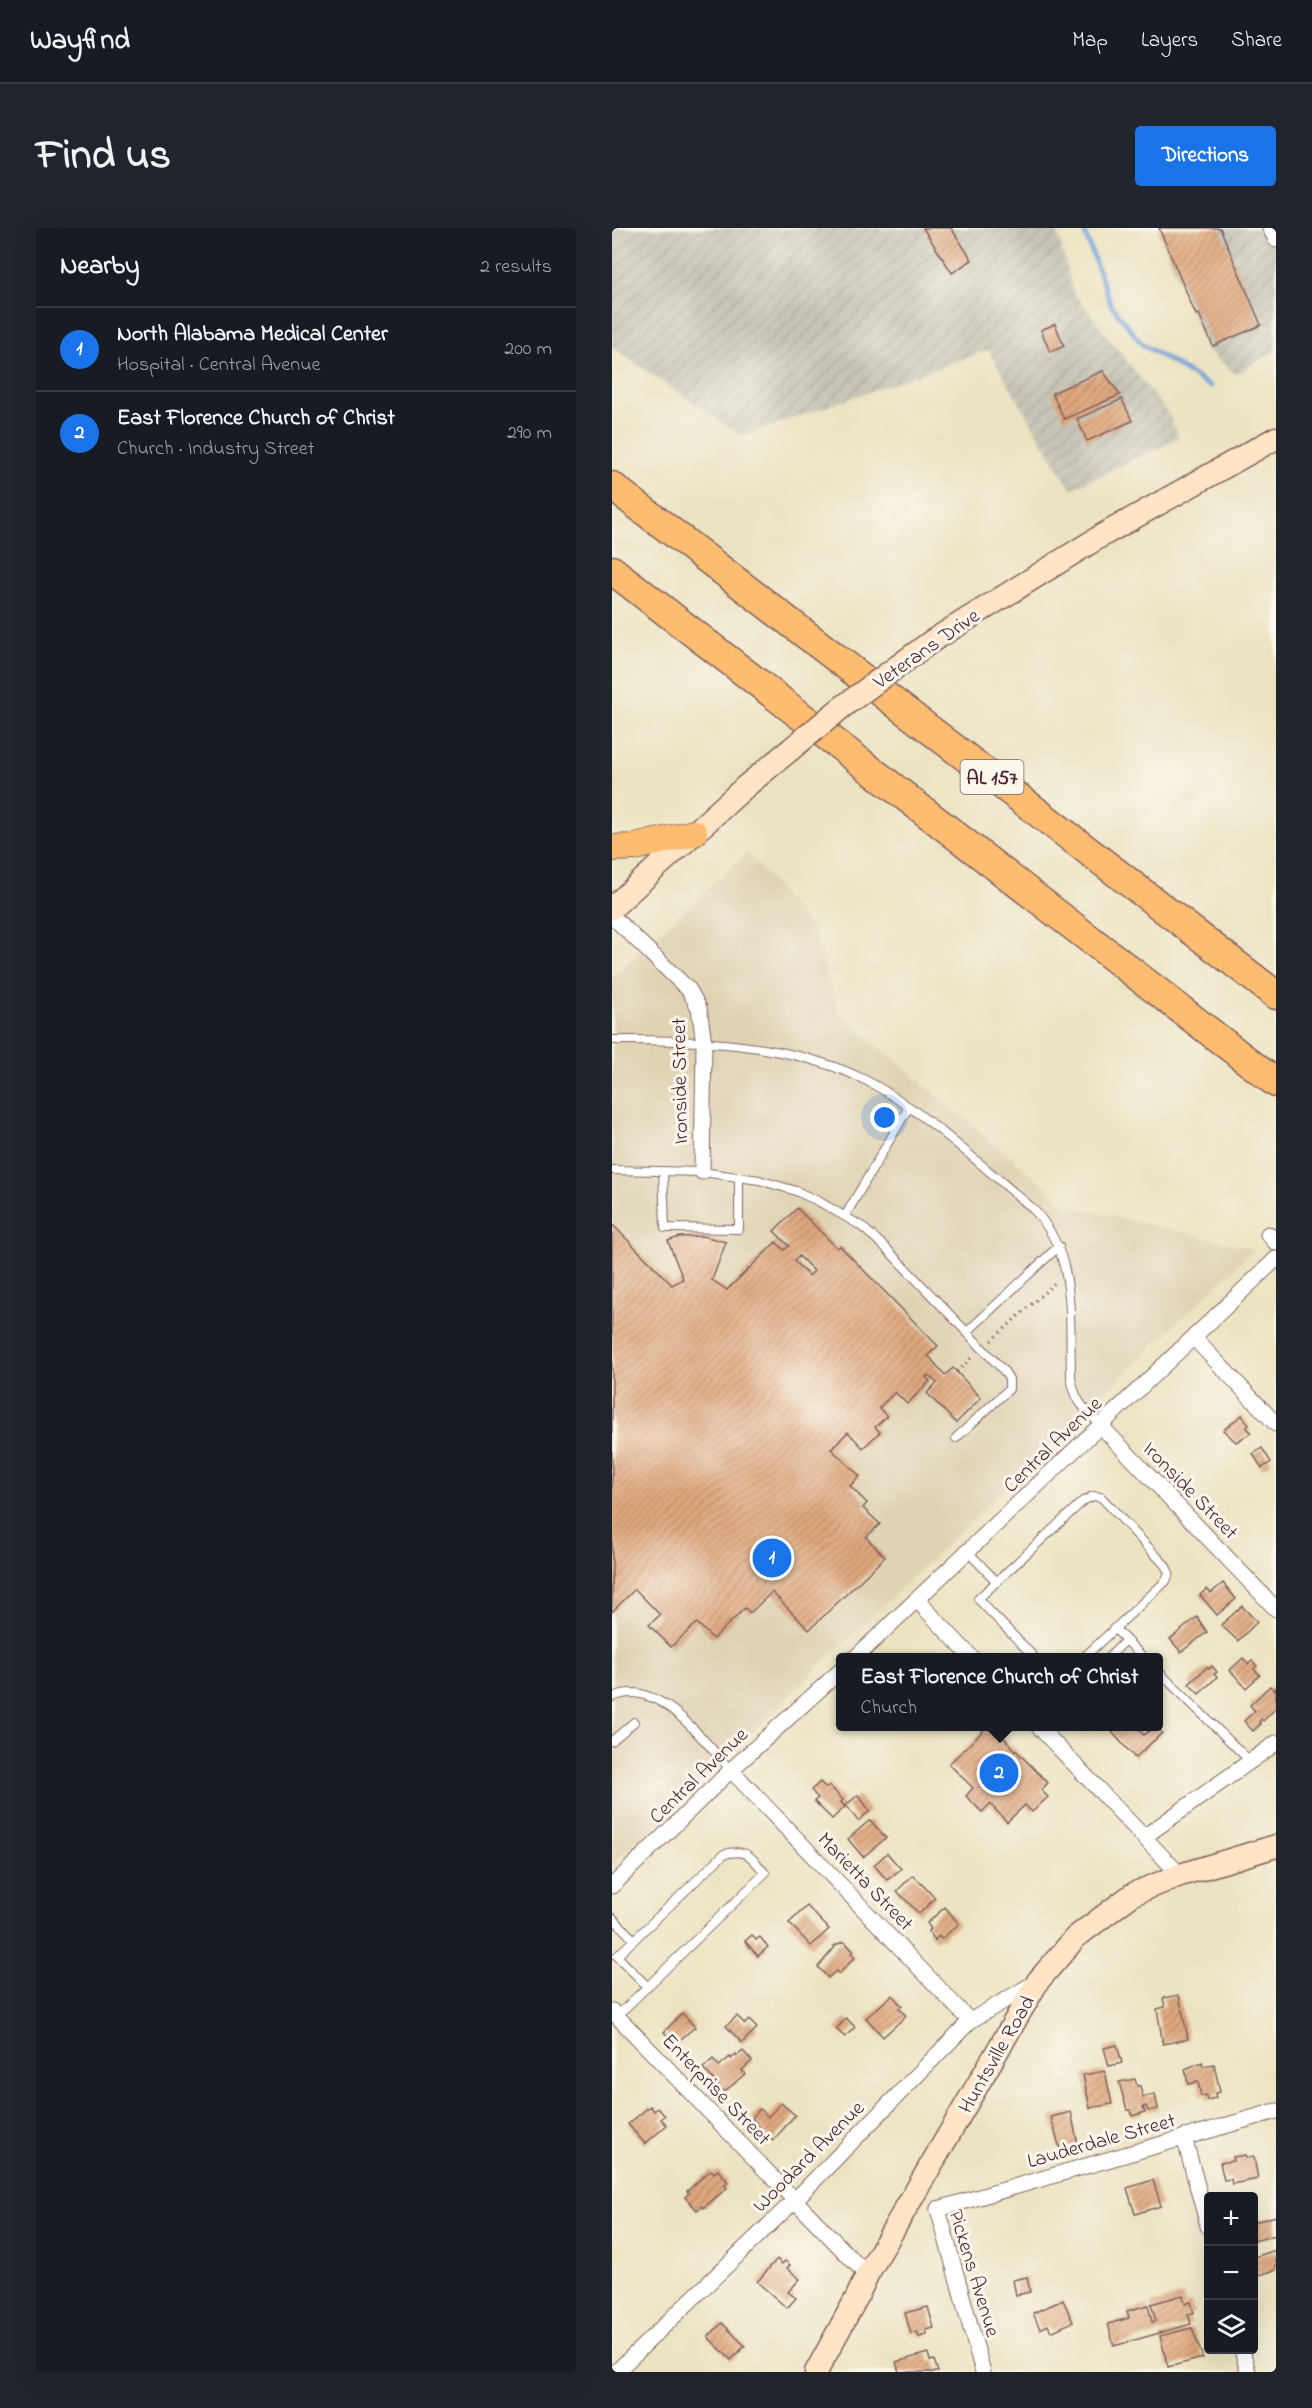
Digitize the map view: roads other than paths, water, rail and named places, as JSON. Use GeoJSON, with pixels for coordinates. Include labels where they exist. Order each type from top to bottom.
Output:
{"type":"FeatureCollection","features":[{"type":"Feature","properties":{"kind":"highway","name":"AL 157"},"geometry":{"type":"LineString","coordinates":[[612,486],[1276,995]]}},
{"type":"Feature","properties":{"kind":"highway"},"geometry":{"type":"LineString","coordinates":[[619,578],[1276,1083]]}},
{"type":"Feature","properties":{"kind":"main road","name":"Veterans Drive"},"geometry":{"type":"LineString","coordinates":[[612,908],[745,787],[842,708],[932,641],[1101,536],[1276,438]]}},
{"type":"Feature","properties":{"kind":"main road"},"geometry":{"type":"LineString","coordinates":[[612,848],[635,847],[694,833]]}},
{"type":"Feature","properties":{"kind":"main road","name":"Huntsville Road"},"geometry":{"type":"LineString","coordinates":[[816,2372],[867,2275],[1038,1981],[1076,1938],[1133,1894],[1180,1875],[1276,1846]]}},
{"type":"Feature","properties":{"kind":"street"},"geometry":{"type":"LineString","coordinates":[[1270,228],[1276,240]]}},
{"type":"Feature","properties":{"kind":"street","name":"Ironside Street"},"geometry":{"type":"LineString","coordinates":[[612,916],[689,990],[699,1008],[704,1043],[702,1172]]}},
{"type":"Feature","properties":{"kind":"street","name":"Central Avenue"},"geometry":{"type":"LineString","coordinates":[[860,1653],[1276,1259]]}},
{"type":"Feature","properties":{"kind":"street"},"geometry":{"type":"LineString","coordinates":[[1194,1338],[1276,1424]]}},
{"type":"Feature","properties":{"kind":"street","name":"Ironside Street"},"geometry":{"type":"LineString","coordinates":[[1101,1426],[1276,1609]]}},
{"type":"Feature","properties":{"kind":"street"},"geometry":{"type":"LineString","coordinates":[[918,1600],[967,1653]]}},
{"type":"Feature","properties":{"kind":"street","name":"Central Avenue"},"geometry":{"type":"LineString","coordinates":[[612,1886],[731,1770],[836,1675]]}},
{"type":"Feature","properties":{"kind":"street"},"geometry":{"type":"LineString","coordinates":[[1042,1731],[1180,1875]]}},
{"type":"Feature","properties":{"kind":"street"},"geometry":{"type":"LineString","coordinates":[[1144,1837],[1276,1743]]}},
{"type":"Feature","properties":{"kind":"street","name":"Marietta Street"},"geometry":{"type":"LineString","coordinates":[[731,1770],[970,2021]]}},
{"type":"Feature","properties":{"kind":"street","name":"Woodard Avenue"},"geometry":{"type":"LineString","coordinates":[[616,2372],[795,2200],[970,2021],[1038,1981]]}},
{"type":"Feature","properties":{"kind":"street","name":"Enterprise Street"},"geometry":{"type":"LineString","coordinates":[[615,2013],[867,2275]]}},
{"type":"Feature","properties":{"kind":"street","name":"Lauderdale Street"},"geometry":{"type":"LineString","coordinates":[[938,2209],[1276,2110]]}},
{"type":"Feature","properties":{"kind":"street"},"geometry":{"type":"LineString","coordinates":[[1184,2137],[1204,2208]]}},
{"type":"Feature","properties":{"kind":"street","name":"Pickens Avenue"},"geometry":{"type":"LineString","coordinates":[[913,2199],[938,2209],[983,2372]]}},
{"type":"Feature","properties":{"kind":"street"},"geometry":{"type":"LineString","coordinates":[[1243,2354],[1248,2372]]}},
{"type":"Feature","properties":{"kind":"lane"},"geometry":{"type":"LineString","coordinates":[[612,1040],[704,1043],[794,1054],[859,1077],[909,1107],[1044,1219],[1059,1246],[1067,1280],[1073,1392],[1077,1401],[1101,1426]]}},
{"type":"Feature","properties":{"kind":"lane"},"geometry":{"type":"LineString","coordinates":[[845,1216],[909,1107]]}},
{"type":"Feature","properties":{"kind":"lane"},"geometry":{"type":"LineString","coordinates":[[612,1170],[702,1172],[759,1180],[796,1191],[861,1226],[885,1247],[1010,1379],[1009,1389],[956,1438]]}},
{"type":"Feature","properties":{"kind":"lane"},"geometry":{"type":"LineString","coordinates":[[663,1172],[665,1228],[739,1229],[739,1177]]}},
{"type":"Feature","properties":{"kind":"lane"},"geometry":{"type":"LineString","coordinates":[[967,1332],[1059,1246]]}},
{"type":"Feature","properties":{"kind":"lane"},"geometry":{"type":"LineString","coordinates":[[1030,1653],[978,1599],[1083,1501],[1093,1496],[1101,1497],[1166,1565],[1168,1573],[1166,1581],[1088,1653]]}},
{"type":"Feature","properties":{"kind":"lane"},"geometry":{"type":"LineString","coordinates":[[968,1552],[997,1582]]}},
{"type":"Feature","properties":{"kind":"lane"},"geometry":{"type":"LineString","coordinates":[[1114,1628],[1139,1653]]}},
{"type":"Feature","properties":{"kind":"lane"},"geometry":{"type":"LineString","coordinates":[[1113,1653],[1126,1640]]}},
{"type":"Feature","properties":{"kind":"lane"},"geometry":{"type":"LineString","coordinates":[[1163,1676],[1251,1762]]}},
{"type":"Feature","properties":{"kind":"lane"},"geometry":{"type":"LineString","coordinates":[[612,1696],[631,1693],[655,1699],[672,1709],[731,1770]]}},
{"type":"Feature","properties":{"kind":"lane"},"geometry":{"type":"LineString","coordinates":[[612,1729],[615,1738],[634,1722]]}},
{"type":"Feature","properties":{"kind":"lane"},"geometry":{"type":"LineString","coordinates":[[615,2013],[647,1986],[765,1874],[748,1854],[737,1851],[724,1854],[617,1956],[647,1986]]}},
{"type":"Feature","properties":{"kind":"lane"},"geometry":{"type":"LineString","coordinates":[[612,1917],[634,1940]]}},
{"type":"Feature","properties":{"kind":"waterway"},"geometry":{"type":"LineString","coordinates":[[1083,228],[1111,305],[1142,344],[1210,386]]}},
{"type":"Feature","properties":{"kind":"place","name":"North Alabama Medical Center"},"geometry":{"type":"Point","coordinates":[772,1558]}},
{"type":"Feature","properties":{"kind":"place","name":"East Florence Church of Christ"},"geometry":{"type":"Point","coordinates":[999,1773]}}]}
